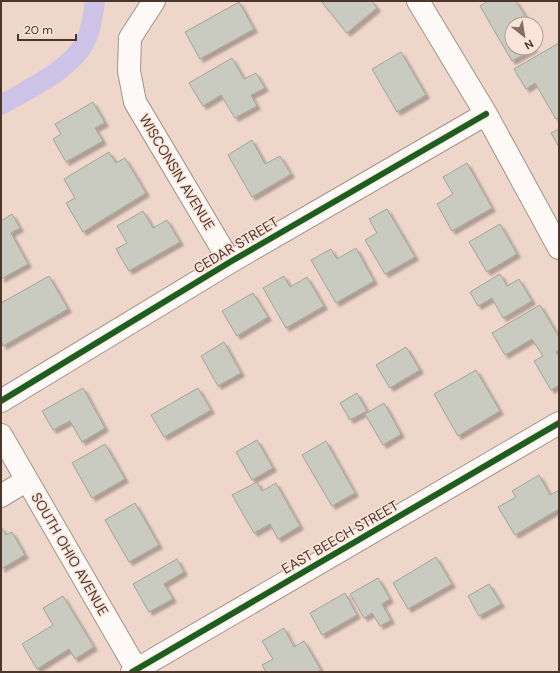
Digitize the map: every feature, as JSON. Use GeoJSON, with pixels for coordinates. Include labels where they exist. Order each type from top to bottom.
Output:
{"type":"FeatureCollection","features":[{"type":"Feature","properties":{"kind":"street","name":"WISCONSIN AVENUE"},"geometry":{"type":"LineString","coordinates":[[154,1],[130,38],[131,78],[135,102],[230,262]]}},
{"type":"Feature","properties":{"kind":"street"},"geometry":{"type":"LineString","coordinates":[[418,1],[486,114],[559,248]]}},
{"type":"Feature","properties":{"kind":"street","name":"CEDAR STREET"},"geometry":{"type":"LineString","coordinates":[[1,401],[230,262],[486,114]]}},
{"type":"Feature","properties":{"kind":"street","name":"EAST BEECH STREET"},"geometry":{"type":"LineString","coordinates":[[136,671],[559,423]]}},
{"type":"Feature","properties":{"kind":"street","name":"SOUTH OHIO AVENUE"},"geometry":{"type":"LineString","coordinates":[[1,435],[136,671]]}},
{"type":"Feature","properties":{"kind":"street"},"geometry":{"type":"LineString","coordinates":[[1,496],[27,480]]}},
{"type":"Feature","properties":{"kind":"building"},"geometry":{"type":"Polygon","coordinates":[[[321,1],[372,1],[377,8],[347,33],[321,1]]]}},
{"type":"Feature","properties":{"kind":"building"},"geometry":{"type":"Polygon","coordinates":[[[488,1],[516,1],[525,16],[504,16],[504,47],[480,6],[488,1]]]}},
{"type":"Feature","properties":{"kind":"building"},"geometry":{"type":"Polygon","coordinates":[[[239,2],[254,29],[200,59],[185,32],[239,2]]]}},
{"type":"Feature","properties":{"kind":"building"},"geometry":{"type":"Polygon","coordinates":[[[559,43],[559,118],[556,119],[535,83],[526,89],[514,69],[536,56],[544,56],[544,52],[559,43]]]}},
{"type":"Feature","properties":{"kind":"building"},"geometry":{"type":"Polygon","coordinates":[[[401,52],[426,95],[397,112],[372,69],[401,52]]]}},
{"type":"Feature","properties":{"kind":"building"},"geometry":{"type":"Polygon","coordinates":[[[509,56],[521,56],[512,61],[509,56]]]}},
{"type":"Feature","properties":{"kind":"building"},"geometry":{"type":"Polygon","coordinates":[[[232,58],[244,79],[256,73],[265,88],[251,95],[257,106],[235,118],[221,95],[203,106],[189,83],[232,58]]]}},
{"type":"Feature","properties":{"kind":"building"},"geometry":{"type":"Polygon","coordinates":[[[93,102],[105,123],[95,128],[103,141],[66,162],[53,139],[61,134],[55,124],[93,102]]]}},
{"type":"Feature","properties":{"kind":"building"},"geometry":{"type":"Polygon","coordinates":[[[559,129],[559,147],[551,133],[559,129]]]}},
{"type":"Feature","properties":{"kind":"building"},"geometry":{"type":"Polygon","coordinates":[[[252,140],[265,164],[280,156],[291,174],[252,197],[228,155],[252,140]]]}},
{"type":"Feature","properties":{"kind":"building"},"geometry":{"type":"Polygon","coordinates":[[[109,152],[116,163],[125,158],[146,193],[83,232],[66,203],[75,198],[64,179],[109,152]]]}},
{"type":"Feature","properties":{"kind":"building"},"geometry":{"type":"Polygon","coordinates":[[[467,163],[492,208],[452,231],[437,204],[453,194],[443,177],[467,163]]]}},
{"type":"Feature","properties":{"kind":"building"},"geometry":{"type":"Polygon","coordinates":[[[387,209],[415,257],[385,274],[365,240],[377,233],[369,219],[387,209]]]}},
{"type":"Feature","properties":{"kind":"building"},"geometry":{"type":"Polygon","coordinates":[[[143,211],[153,228],[167,220],[180,242],[129,271],[116,249],[127,243],[117,226],[143,211]]]}},
{"type":"Feature","properties":{"kind":"building"},"geometry":{"type":"Polygon","coordinates":[[[12,214],[20,228],[11,233],[28,264],[1,279],[1,221],[12,214]]]}},
{"type":"Feature","properties":{"kind":"building"},"geometry":{"type":"Polygon","coordinates":[[[500,224],[517,254],[487,272],[469,242],[500,224]]]}},
{"type":"Feature","properties":{"kind":"building"},"geometry":{"type":"Polygon","coordinates":[[[356,248],[374,281],[336,303],[311,260],[331,249],[337,259],[356,248]]]}},
{"type":"Feature","properties":{"kind":"building"},"geometry":{"type":"Polygon","coordinates":[[[500,274],[507,286],[519,279],[532,301],[503,318],[492,298],[478,306],[470,292],[500,274]]]}},
{"type":"Feature","properties":{"kind":"building"},"geometry":{"type":"Polygon","coordinates":[[[49,276],[68,309],[3,346],[1,341],[1,303],[49,276]]]}},
{"type":"Feature","properties":{"kind":"building"},"geometry":{"type":"Polygon","coordinates":[[[284,276],[290,287],[307,277],[324,306],[286,328],[263,288],[284,276]]]}},
{"type":"Feature","properties":{"kind":"building"},"geometry":{"type":"Polygon","coordinates":[[[253,293],[268,317],[237,336],[222,311],[253,293]]]}},
{"type":"Feature","properties":{"kind":"building"},"geometry":{"type":"Polygon","coordinates":[[[540,305],[559,337],[559,350],[556,352],[559,356],[559,385],[551,390],[534,361],[543,356],[532,339],[505,355],[492,333],[540,305]]]}},
{"type":"Feature","properties":{"kind":"building"},"geometry":{"type":"Polygon","coordinates":[[[224,342],[241,373],[218,386],[201,356],[224,342]]]}},
{"type":"Feature","properties":{"kind":"building"},"geometry":{"type":"Polygon","coordinates":[[[406,347],[420,370],[390,388],[376,365],[406,347]]]}},
{"type":"Feature","properties":{"kind":"building"},"geometry":{"type":"Polygon","coordinates":[[[476,370],[500,411],[458,436],[434,394],[476,370]]]}},
{"type":"Feature","properties":{"kind":"building"},"geometry":{"type":"Polygon","coordinates":[[[83,388],[105,428],[82,442],[70,421],[53,430],[42,411],[83,388]]]}},
{"type":"Feature","properties":{"kind":"building"},"geometry":{"type":"Polygon","coordinates":[[[198,388],[211,410],[164,437],[151,415],[198,388]]]}},
{"type":"Feature","properties":{"kind":"building"},"geometry":{"type":"Polygon","coordinates":[[[357,393],[367,411],[350,420],[340,403],[357,393]]]}},
{"type":"Feature","properties":{"kind":"building"},"geometry":{"type":"Polygon","coordinates":[[[384,403],[401,434],[383,445],[365,414],[384,403]]]}},
{"type":"Feature","properties":{"kind":"building"},"geometry":{"type":"Polygon","coordinates":[[[257,440],[273,468],[252,480],[236,452],[257,440]]]}},
{"type":"Feature","properties":{"kind":"building"},"geometry":{"type":"Polygon","coordinates":[[[326,441],[355,493],[332,506],[302,455],[326,441]]]}},
{"type":"Feature","properties":{"kind":"building"},"geometry":{"type":"Polygon","coordinates":[[[105,444],[125,479],[92,498],[72,463],[105,444]]]}},
{"type":"Feature","properties":{"kind":"building"},"geometry":{"type":"Polygon","coordinates":[[[539,475],[550,495],[559,490],[559,509],[515,535],[498,507],[516,497],[512,491],[539,475]]]}},
{"type":"Feature","properties":{"kind":"building"},"geometry":{"type":"Polygon","coordinates":[[[257,482],[262,491],[276,483],[300,526],[278,539],[270,524],[254,533],[232,495],[257,482]]]}},
{"type":"Feature","properties":{"kind":"building"},"geometry":{"type":"Polygon","coordinates":[[[135,503],[159,545],[129,562],[105,520],[135,503]]]}},
{"type":"Feature","properties":{"kind":"building"},"geometry":{"type":"Polygon","coordinates":[[[1,527],[6,535],[12,532],[25,555],[1,569],[1,527]]]}},
{"type":"Feature","properties":{"kind":"building"},"geometry":{"type":"Polygon","coordinates":[[[436,557],[452,584],[408,609],[393,583],[436,557]]]}},
{"type":"Feature","properties":{"kind":"building"},"geometry":{"type":"Polygon","coordinates":[[[177,559],[184,572],[164,584],[173,599],[149,612],[133,584],[177,559]]]}},
{"type":"Feature","properties":{"kind":"building"},"geometry":{"type":"Polygon","coordinates":[[[378,578],[390,599],[382,604],[391,620],[380,626],[372,613],[364,618],[350,594],[378,578]]]}},
{"type":"Feature","properties":{"kind":"building"},"geometry":{"type":"Polygon","coordinates":[[[489,584],[501,604],[479,616],[468,596],[489,584]]]}},
{"type":"Feature","properties":{"kind":"building"},"geometry":{"type":"Polygon","coordinates":[[[345,593],[357,615],[322,635],[310,613],[345,593]]]}},
{"type":"Feature","properties":{"kind":"building"},"geometry":{"type":"Polygon","coordinates":[[[63,596],[94,647],[75,659],[69,649],[37,669],[22,644],[53,625],[43,608],[63,596]]]}},
{"type":"Feature","properties":{"kind":"building"},"geometry":{"type":"Polygon","coordinates":[[[284,628],[294,647],[304,641],[321,670],[316,672],[266,672],[262,665],[273,659],[262,641],[284,628]]]}},
{"type":"Feature","properties":{"kind":"waterway"},"geometry":{"type":"LineString","coordinates":[[1,105],[49,77],[71,60],[80,50],[90,31],[95,1]]}},
{"type":"Feature","properties":{"kind":"cycle path"},"geometry":{"type":"LineString","coordinates":[[1,401],[230,262],[486,114]]}},
{"type":"Feature","properties":{"kind":"cycle path"},"geometry":{"type":"LineString","coordinates":[[132,672],[559,423]]}}]}
